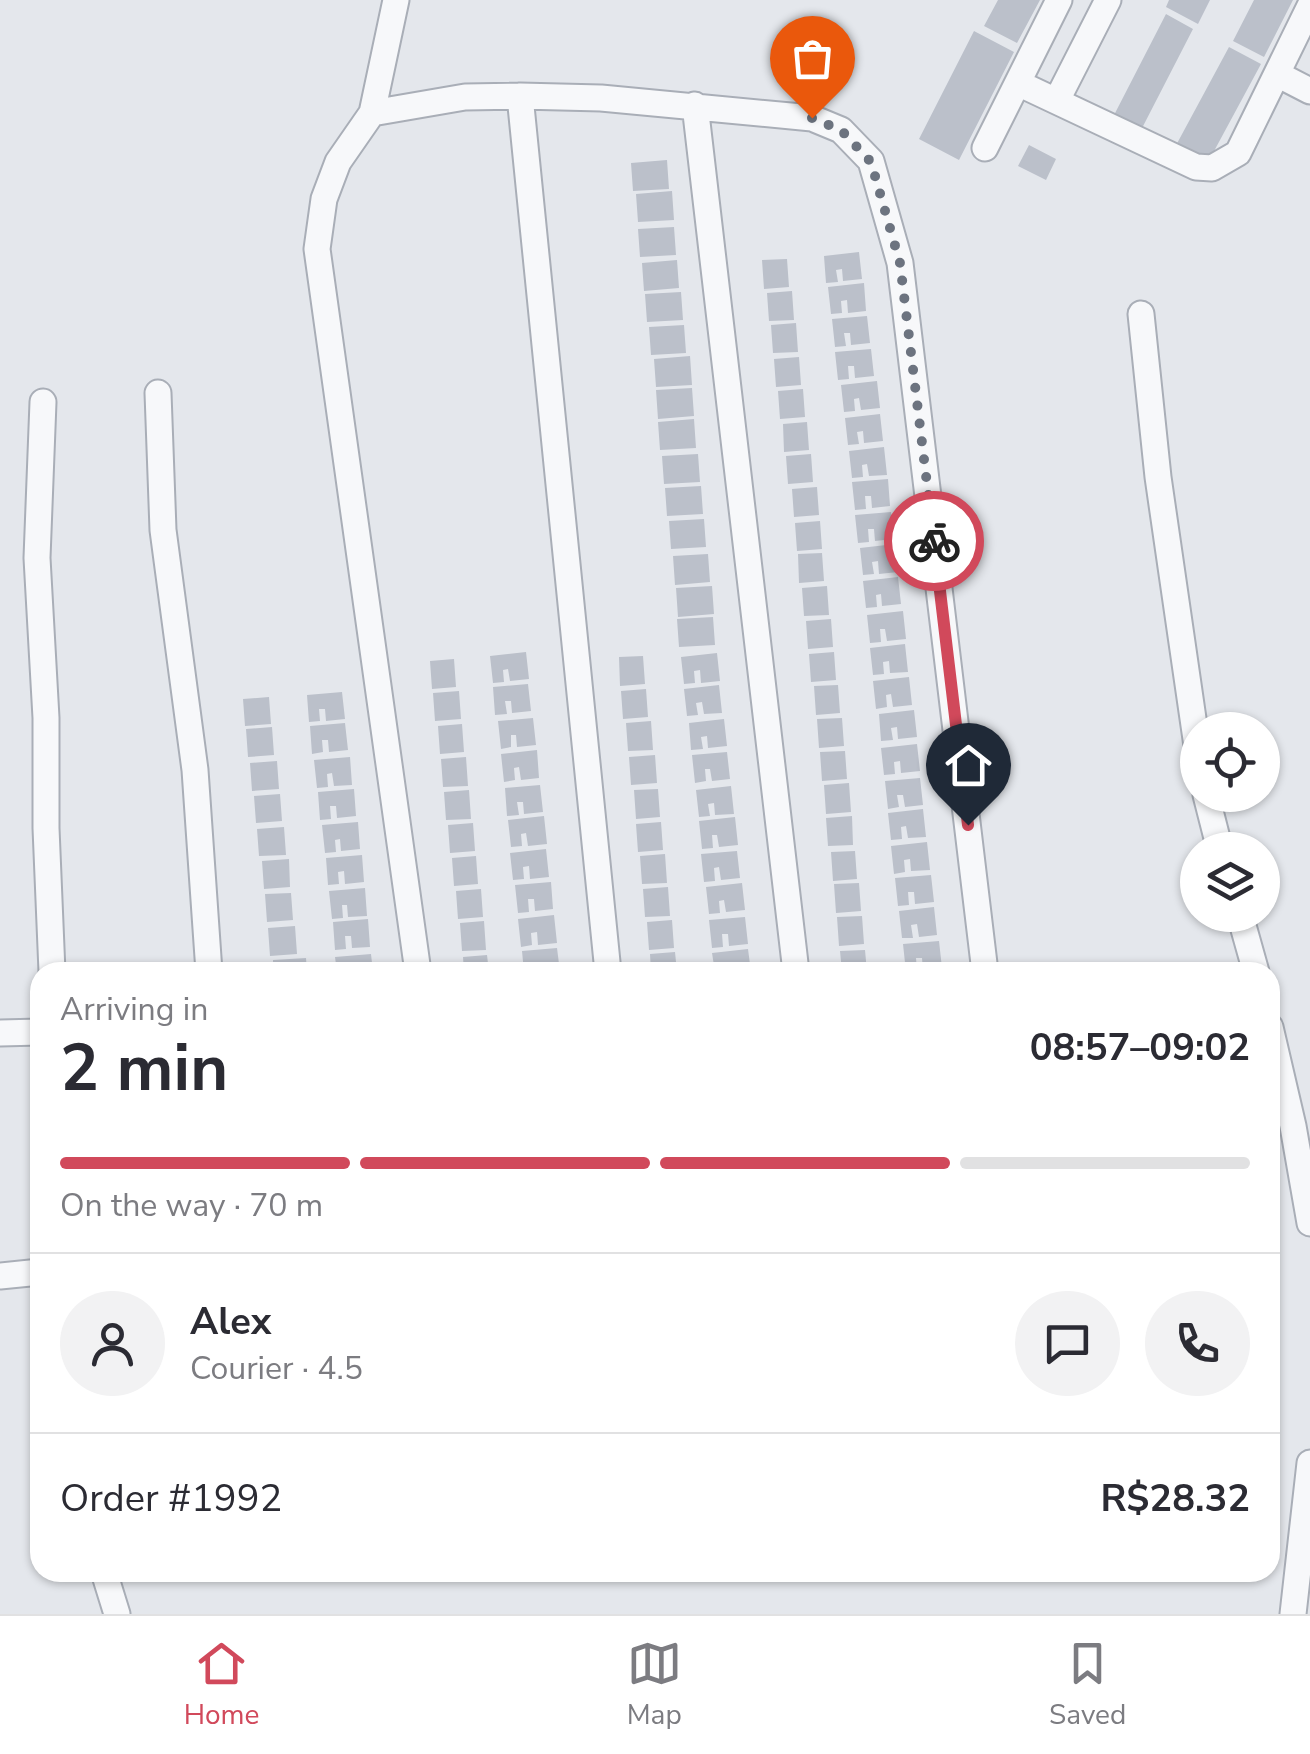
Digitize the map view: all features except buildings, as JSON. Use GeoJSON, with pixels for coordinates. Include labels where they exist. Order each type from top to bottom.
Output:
{"type":"FeatureCollection","features":[{"type":"Feature","properties":{"kind":"street"},"geometry":{"type":"LineString","coordinates":[[396,0],[372,113],[338,162],[324,199],[317,249],[417,962]]}},
{"type":"Feature","properties":{"kind":"street"},"geometry":{"type":"LineString","coordinates":[[985,148],[1060,0]]}},
{"type":"Feature","properties":{"kind":"street"},"geometry":{"type":"LineString","coordinates":[[1057,100],[1108,0]]}},
{"type":"Feature","properties":{"kind":"street"},"geometry":{"type":"LineString","coordinates":[[1018,83],[1196,167],[1212,168],[1238,153],[1310,6]]}},
{"type":"Feature","properties":{"kind":"street"},"geometry":{"type":"LineString","coordinates":[[1276,74],[1310,91]]}},
{"type":"Feature","properties":{"kind":"street"},"geometry":{"type":"LineString","coordinates":[[520,96],[607,962]]}},
{"type":"Feature","properties":{"kind":"street"},"geometry":{"type":"LineString","coordinates":[[372,113],[465,97],[601,98],[695,105],[812,118],[841,130],[871,162],[900,263],[984,962]]}},
{"type":"Feature","properties":{"kind":"street"},"geometry":{"type":"LineString","coordinates":[[695,105],[795,962]]}},
{"type":"Feature","properties":{"kind":"street"},"geometry":{"type":"LineString","coordinates":[[1141,314],[1158,477],[1192,712]]}},
{"type":"Feature","properties":{"kind":"street"},"geometry":{"type":"LineString","coordinates":[[158,392],[164,530],[195,770],[208,962]]}},
{"type":"Feature","properties":{"kind":"street"},"geometry":{"type":"LineString","coordinates":[[43,402],[37,558],[46,718],[52,962]]}},
{"type":"Feature","properties":{"kind":"street"},"geometry":{"type":"LineString","coordinates":[[1245,932],[1253,962]]}},
{"type":"Feature","properties":{"kind":"street"},"geometry":{"type":"LineString","coordinates":[[0,1033],[30,1032]]}},
{"type":"Feature","properties":{"kind":"street"},"geometry":{"type":"LineString","coordinates":[[1280,1068],[1310,1223]]}},
{"type":"Feature","properties":{"kind":"street"},"geometry":{"type":"LineString","coordinates":[[1284,1085],[1310,1083]]}},
{"type":"Feature","properties":{"kind":"street"},"geometry":{"type":"LineString","coordinates":[[0,1276],[30,1273]]}},
{"type":"Feature","properties":{"kind":"street"},"geometry":{"type":"LineString","coordinates":[[1293,1614],[1310,1463]]}},
{"type":"Feature","properties":{"kind":"street"},"geometry":{"type":"LineString","coordinates":[[107,1582],[117,1614]]}},
{"type":"Feature","properties":{"kind":"way so far"},"geometry":{"type":"LineString","coordinates":[[812,118],[841,130],[871,162],[900,263],[934,541]]}},
{"type":"Feature","properties":{"kind":"route"},"geometry":{"type":"LineString","coordinates":[[934,541],[968,825]]}}]}
